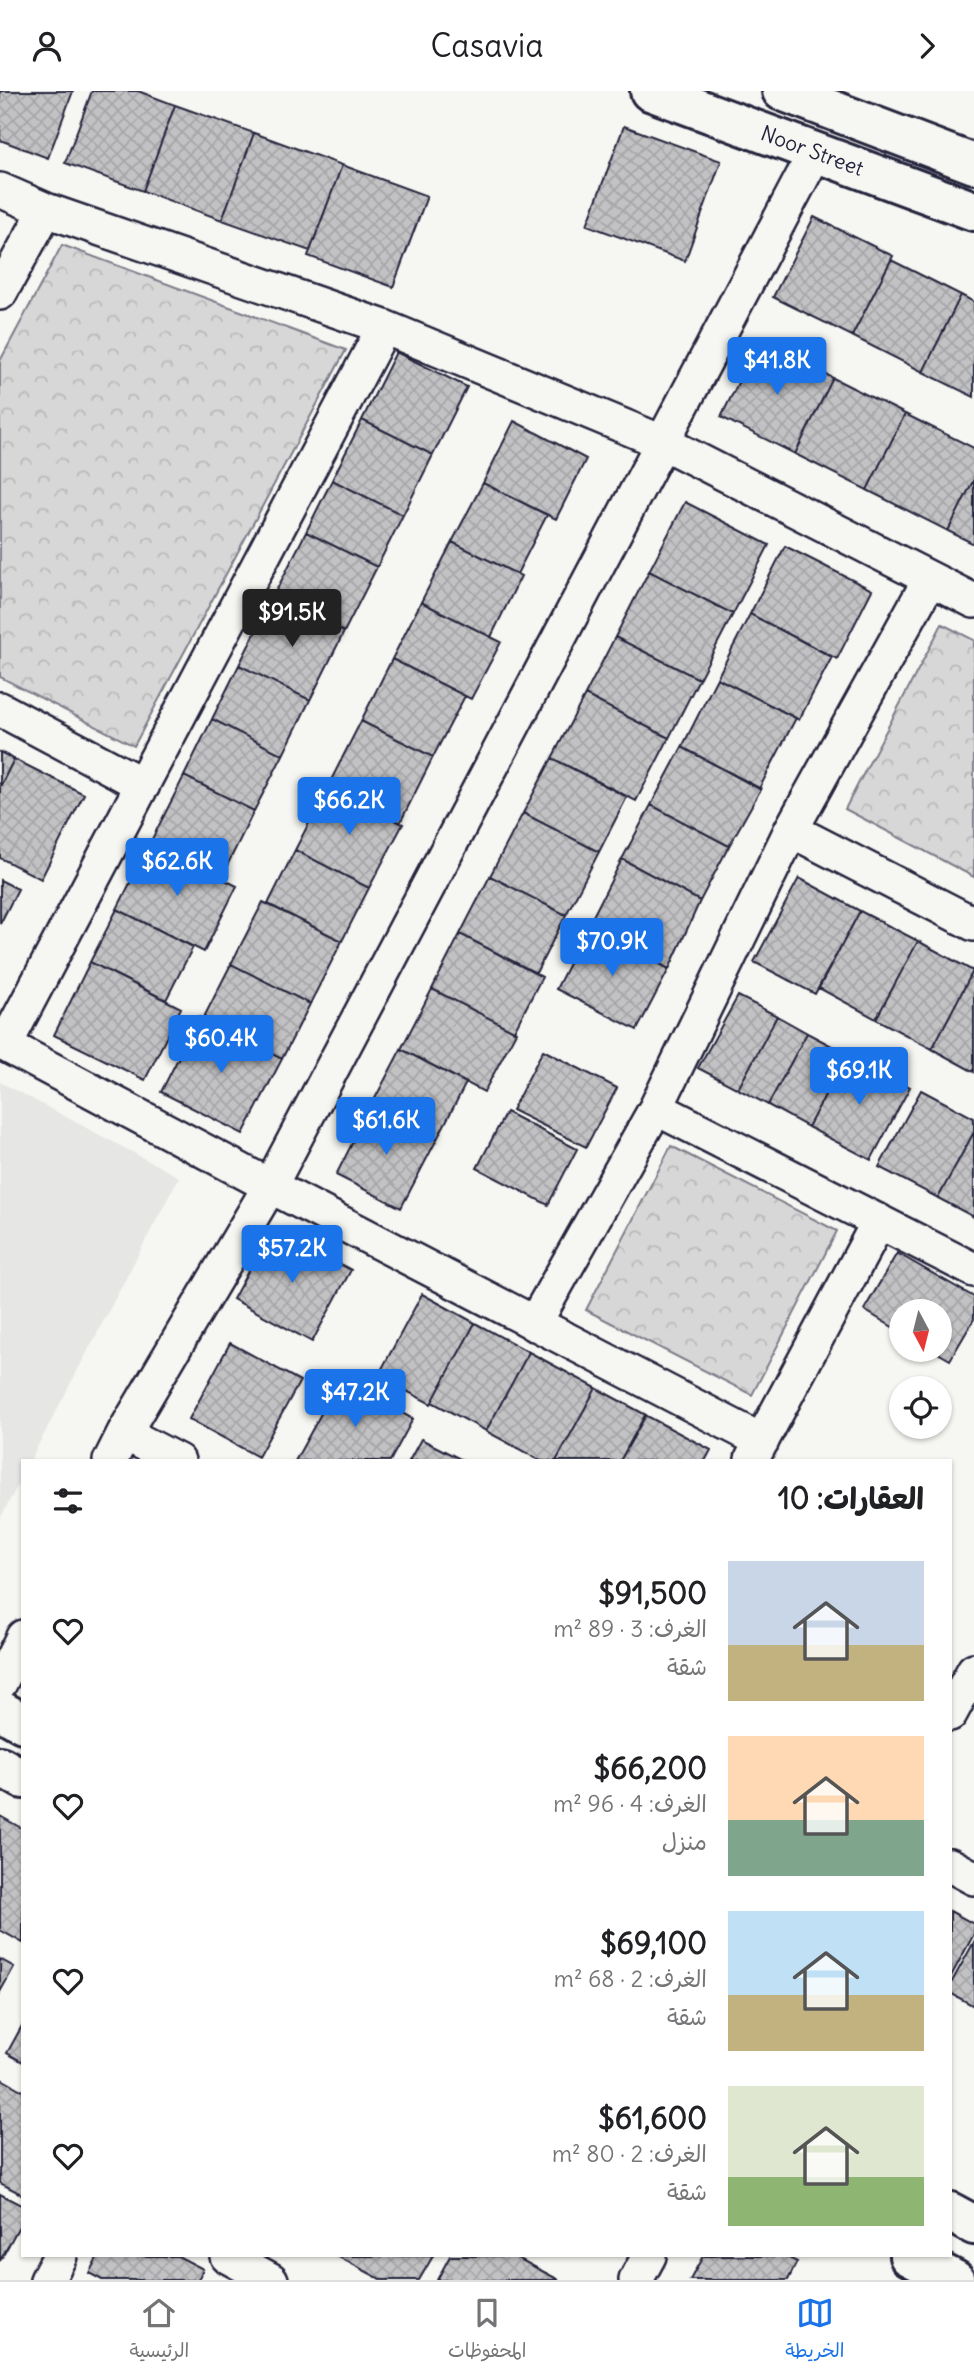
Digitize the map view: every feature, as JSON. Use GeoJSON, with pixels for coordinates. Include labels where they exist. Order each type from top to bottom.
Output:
{"type":"FeatureCollection","features":[{"type":"Feature","properties":{"kind":"main road","name":"Noor Street"},"geometry":{"type":"LineString","coordinates":[[650,91],[974,211]]}},
{"type":"Feature","properties":{"kind":"main road"},"geometry":{"type":"LineString","coordinates":[[782,91],[974,165]]}},
{"type":"Feature","properties":{"kind":"main road"},"geometry":{"type":"LineString","coordinates":[[0,1710],[21,1722]]}},
{"type":"Feature","properties":{"kind":"main road"},"geometry":{"type":"LineString","coordinates":[[0,1766],[21,1778]]}},
{"type":"Feature","properties":{"kind":"main road"},"geometry":{"type":"LineString","coordinates":[[952,2213],[974,2225]]}},
{"type":"Feature","properties":{"kind":"main road"},"geometry":{"type":"LineString","coordinates":[[911,2257],[955,2280]]}},
{"type":"Feature","properties":{"kind":"street"},"geometry":{"type":"LineString","coordinates":[[169,1459],[117,1447],[270,1186],[816,153]]}},
{"type":"Feature","properties":{"kind":"street"},"geometry":{"type":"LineString","coordinates":[[0,190],[46,210],[384,327],[662,442],[974,601]]}},
{"type":"Feature","properties":{"kind":"street"},"geometry":{"type":"LineString","coordinates":[[0,293],[46,210]]}},
{"type":"Feature","properties":{"kind":"street"},"geometry":{"type":"LineString","coordinates":[[384,327],[3,1044],[534,1324],[756,1451],[878,1221]]}},
{"type":"Feature","properties":{"kind":"street"},"geometry":{"type":"LineString","coordinates":[[534,1324],[656,1108],[791,830],[930,579]]}},
{"type":"Feature","properties":{"kind":"street"},"geometry":{"type":"LineString","coordinates":[[0,709],[143,785]]}},
{"type":"Feature","properties":{"kind":"street"},"geometry":{"type":"LineString","coordinates":[[791,830],[974,925]]}},
{"type":"Feature","properties":{"kind":"street"},"geometry":{"type":"LineString","coordinates":[[656,1108],[974,1270]]}},
{"type":"Feature","properties":{"kind":"street"},"geometry":{"type":"LineString","coordinates":[[0,1683],[21,1641]]}},
{"type":"Feature","properties":{"kind":"street"},"geometry":{"type":"LineString","coordinates":[[952,1710],[974,1670]]}},
{"type":"Feature","properties":{"kind":"street"},"geometry":{"type":"LineString","coordinates":[[952,1866],[974,1878]]}},
{"type":"Feature","properties":{"kind":"street"},"geometry":{"type":"LineString","coordinates":[[47,2280],[59,2257]]}},
{"type":"Feature","properties":{"kind":"street"},"geometry":{"type":"LineString","coordinates":[[229,2257],[271,2280]]}},
{"type":"Feature","properties":{"kind":"street"},"geometry":{"type":"LineString","coordinates":[[636,2280],[648,2257]]}},
{"type":"Feature","properties":{"kind":"shaded area"},"geometry":{"type":"Polygon","coordinates":[[[0,1082],[179,1177],[31,1459],[21,1459],[21,1479],[0,1519],[0,1082]]]}},
{"type":"Feature","properties":{"kind":"green space"},"geometry":{"type":"Polygon","coordinates":[[[62,245],[346,350],[134,746],[0,677],[0,361],[62,245]]]}},
{"type":"Feature","properties":{"kind":"green space"},"geometry":{"type":"Polygon","coordinates":[[[942,624],[974,640],[974,877],[845,809],[942,624]]]}},
{"type":"Feature","properties":{"kind":"green space"},"geometry":{"type":"Polygon","coordinates":[[[671,1146],[837,1231],[752,1395],[586,1310],[671,1146]]]}},
{"type":"Feature","properties":{"kind":"building"},"geometry":{"type":"Polygon","coordinates":[[[0,91],[73,91],[48,158],[0,140],[0,91]]]}},
{"type":"Feature","properties":{"kind":"building"},"geometry":{"type":"Polygon","coordinates":[[[92,91],[138,91],[175,105],[143,191],[65,163],[92,91]]]}},
{"type":"Feature","properties":{"kind":"building"},"geometry":{"type":"Polygon","coordinates":[[[175,105],[254,133],[222,220],[143,191],[175,105]]]}},
{"type":"Feature","properties":{"kind":"building"},"geometry":{"type":"Polygon","coordinates":[[[624,126],[721,161],[685,261],[587,225],[624,126]]]}},
{"type":"Feature","properties":{"kind":"building"},"geometry":{"type":"Polygon","coordinates":[[[254,133],[342,165],[310,251],[222,220],[254,133]]]}},
{"type":"Feature","properties":{"kind":"building"},"geometry":{"type":"Polygon","coordinates":[[[342,165],[427,196],[393,287],[308,256],[342,165]]]}},
{"type":"Feature","properties":{"kind":"building"},"geometry":{"type":"Polygon","coordinates":[[[814,217],[893,256],[852,336],[773,297],[814,217]]]}},
{"type":"Feature","properties":{"kind":"building"},"geometry":{"type":"Polygon","coordinates":[[[891,260],[961,295],[923,372],[852,336],[891,260]]]}},
{"type":"Feature","properties":{"kind":"building"},"geometry":{"type":"Polygon","coordinates":[[[961,295],[974,302],[974,397],[923,372],[961,295]]]}},
{"type":"Feature","properties":{"kind":"building"},"geometry":{"type":"Polygon","coordinates":[[[759,341],[833,378],[795,454],[721,417],[759,341]]]}},
{"type":"Feature","properties":{"kind":"building"},"geometry":{"type":"Polygon","coordinates":[[[396,352],[467,387],[433,455],[362,420],[396,352]]]}},
{"type":"Feature","properties":{"kind":"building"},"geometry":{"type":"Polygon","coordinates":[[[833,378],[905,414],[867,490],[795,454],[833,378]]]}},
{"type":"Feature","properties":{"kind":"building"},"geometry":{"type":"Polygon","coordinates":[[[905,414],[974,448],[974,479],[948,531],[867,490],[905,414]]]}},
{"type":"Feature","properties":{"kind":"building"},"geometry":{"type":"Polygon","coordinates":[[[362,420],[433,455],[403,515],[332,480],[362,420]]]}},
{"type":"Feature","properties":{"kind":"building"},"geometry":{"type":"Polygon","coordinates":[[[514,421],[586,459],[556,519],[483,483],[514,421]]]}},
{"type":"Feature","properties":{"kind":"building"},"geometry":{"type":"Polygon","coordinates":[[[974,479],[974,544],[948,531],[974,479]]]}},
{"type":"Feature","properties":{"kind":"building"},"geometry":{"type":"Polygon","coordinates":[[[332,480],[403,515],[377,567],[306,532],[332,480]]]}},
{"type":"Feature","properties":{"kind":"building"},"geometry":{"type":"Polygon","coordinates":[[[483,483],[547,515],[517,574],[452,542],[483,483]]]}},
{"type":"Feature","properties":{"kind":"building"},"geometry":{"type":"Polygon","coordinates":[[[685,502],[769,545],[733,614],[649,571],[685,502]]]}},
{"type":"Feature","properties":{"kind":"building"},"geometry":{"type":"Polygon","coordinates":[[[306,532],[377,567],[344,632],[273,597],[306,532]]]}},
{"type":"Feature","properties":{"kind":"building"},"geometry":{"type":"Polygon","coordinates":[[[452,542],[521,576],[491,637],[421,602],[452,542]]]}},
{"type":"Feature","properties":{"kind":"building"},"geometry":{"type":"Polygon","coordinates":[[[785,546],[872,590],[837,659],[750,614],[785,546]]]}},
{"type":"Feature","properties":{"kind":"building"},"geometry":{"type":"Polygon","coordinates":[[[649,571],[733,614],[699,679],[615,637],[649,571]]]}},
{"type":"Feature","properties":{"kind":"building"},"geometry":{"type":"Polygon","coordinates":[[[273,597],[344,632],[310,700],[239,665],[273,597]]]}},
{"type":"Feature","properties":{"kind":"building"},"geometry":{"type":"Polygon","coordinates":[[[421,602],[501,642],[471,699],[392,659],[421,602]]]}},
{"type":"Feature","properties":{"kind":"building"},"geometry":{"type":"Polygon","coordinates":[[[750,614],[832,657],[799,720],[717,678],[750,614]]]}},
{"type":"Feature","properties":{"kind":"building"},"geometry":{"type":"Polygon","coordinates":[[[615,637],[699,679],[669,738],[585,695],[615,637]]]}},
{"type":"Feature","properties":{"kind":"building"},"geometry":{"type":"Polygon","coordinates":[[[392,659],[465,696],[433,757],[361,721],[392,659]]]}},
{"type":"Feature","properties":{"kind":"building"},"geometry":{"type":"Polygon","coordinates":[[[239,665],[310,700],[283,755],[212,719],[239,665]]]}},
{"type":"Feature","properties":{"kind":"building"},"geometry":{"type":"Polygon","coordinates":[[[717,678],[796,718],[759,789],[682,747],[717,678]]]}},
{"type":"Feature","properties":{"kind":"building"},"geometry":{"type":"Polygon","coordinates":[[[585,695],[669,738],[636,801],[552,758],[585,695]]]}},
{"type":"Feature","properties":{"kind":"building"},"geometry":{"type":"Polygon","coordinates":[[[212,719],[283,755],[254,811],[184,776],[212,719]]]}},
{"type":"Feature","properties":{"kind":"building"},"geometry":{"type":"Polygon","coordinates":[[[361,721],[433,757],[400,823],[328,786],[361,721]]]}},
{"type":"Feature","properties":{"kind":"building"},"geometry":{"type":"Polygon","coordinates":[[[682,747],[761,789],[729,846],[651,805],[682,747]]]}},
{"type":"Feature","properties":{"kind":"building"},"geometry":{"type":"Polygon","coordinates":[[[0,752],[14,759],[0,787],[0,752]]]}},
{"type":"Feature","properties":{"kind":"building"},"geometry":{"type":"Polygon","coordinates":[[[552,758],[627,797],[599,852],[523,813],[552,758]]]}},
{"type":"Feature","properties":{"kind":"building"},"geometry":{"type":"Polygon","coordinates":[[[14,759],[84,794],[41,879],[0,858],[0,787],[14,759]]]}},
{"type":"Feature","properties":{"kind":"building"},"geometry":{"type":"Polygon","coordinates":[[[184,776],[254,811],[221,878],[150,843],[184,776]]]}},
{"type":"Feature","properties":{"kind":"building"},"geometry":{"type":"Polygon","coordinates":[[[328,786],[403,824],[369,888],[295,850],[328,786]]]}},
{"type":"Feature","properties":{"kind":"building"},"geometry":{"type":"Polygon","coordinates":[[[651,805],[729,846],[700,901],[622,859],[651,805]]]}},
{"type":"Feature","properties":{"kind":"building"},"geometry":{"type":"Polygon","coordinates":[[[523,813],[599,852],[566,915],[490,876],[523,813]]]}},
{"type":"Feature","properties":{"kind":"building"},"geometry":{"type":"Polygon","coordinates":[[[150,843],[237,886],[204,952],[117,909],[150,843]]]}},
{"type":"Feature","properties":{"kind":"building"},"geometry":{"type":"Polygon","coordinates":[[[295,850],[369,888],[342,941],[268,904],[295,850]]]}},
{"type":"Feature","properties":{"kind":"building"},"geometry":{"type":"Polygon","coordinates":[[[622,859],[700,901],[669,969],[588,926],[622,859]]]}},
{"type":"Feature","properties":{"kind":"building"},"geometry":{"type":"Polygon","coordinates":[[[490,876],[566,915],[536,973],[460,934],[490,876]]]}},
{"type":"Feature","properties":{"kind":"building"},"geometry":{"type":"Polygon","coordinates":[[[799,878],[860,911],[815,994],[754,962],[799,878]]]}},
{"type":"Feature","properties":{"kind":"building"},"geometry":{"type":"Polygon","coordinates":[[[0,880],[18,889],[0,924],[0,880]]]}},
{"type":"Feature","properties":{"kind":"building"},"geometry":{"type":"Polygon","coordinates":[[[263,902],[342,941],[310,1004],[231,964],[263,902]]]}},
{"type":"Feature","properties":{"kind":"building"},"geometry":{"type":"Polygon","coordinates":[[[117,909],[193,947],[166,1000],[90,962],[117,909]]]}},
{"type":"Feature","properties":{"kind":"building"},"geometry":{"type":"Polygon","coordinates":[[[860,911],[918,941],[876,1019],[819,988],[860,911]]]}},
{"type":"Feature","properties":{"kind":"building"},"geometry":{"type":"Polygon","coordinates":[[[588,926],[669,969],[637,1030],[556,989],[588,926]]]}},
{"type":"Feature","properties":{"kind":"building"},"geometry":{"type":"Polygon","coordinates":[[[460,934],[542,977],[514,1031],[432,989],[460,934]]]}},
{"type":"Feature","properties":{"kind":"building"},"geometry":{"type":"Polygon","coordinates":[[[918,941],[973,971],[932,1049],[876,1019],[918,941]]]}},
{"type":"Feature","properties":{"kind":"building"},"geometry":{"type":"Polygon","coordinates":[[[90,962],[181,1008],[145,1080],[54,1035],[90,962]]]}},
{"type":"Feature","properties":{"kind":"building"},"geometry":{"type":"Polygon","coordinates":[[[231,964],[310,1004],[282,1059],[203,1019],[231,964]]]}},
{"type":"Feature","properties":{"kind":"building"},"geometry":{"type":"Polygon","coordinates":[[[974,972],[974,1072],[932,1049],[974,972]]]}},
{"type":"Feature","properties":{"kind":"building"},"geometry":{"type":"Polygon","coordinates":[[[432,989],[516,1032],[484,1092],[401,1049],[432,989]]]}},
{"type":"Feature","properties":{"kind":"building"},"geometry":{"type":"Polygon","coordinates":[[[738,996],[777,1016],[738,1089],[698,1068],[738,996]]]}},
{"type":"Feature","properties":{"kind":"building"},"geometry":{"type":"Polygon","coordinates":[[[777,1016],[807,1033],[768,1105],[738,1089],[777,1016]]]}},
{"type":"Feature","properties":{"kind":"building"},"geometry":{"type":"Polygon","coordinates":[[[199,1017],[282,1059],[243,1134],[161,1092],[199,1017]]]}},
{"type":"Feature","properties":{"kind":"building"},"geometry":{"type":"Polygon","coordinates":[[[807,1033],[847,1054],[808,1127],[768,1105],[807,1033]]]}},
{"type":"Feature","properties":{"kind":"building"},"geometry":{"type":"Polygon","coordinates":[[[401,1049],[466,1083],[437,1139],[371,1106],[401,1049]]]}},
{"type":"Feature","properties":{"kind":"building"},"geometry":{"type":"Polygon","coordinates":[[[543,1050],[617,1088],[586,1147],[512,1110],[543,1050]]]}},
{"type":"Feature","properties":{"kind":"building"},"geometry":{"type":"Polygon","coordinates":[[[847,1054],[910,1087],[871,1160],[808,1127],[847,1054]]]}},
{"type":"Feature","properties":{"kind":"building"},"geometry":{"type":"Polygon","coordinates":[[[921,1090],[974,1118],[974,1132],[938,1198],[879,1167],[921,1090]]]}},
{"type":"Feature","properties":{"kind":"building"},"geometry":{"type":"Polygon","coordinates":[[[371,1106],[437,1139],[401,1208],[336,1175],[371,1106]]]}},
{"type":"Feature","properties":{"kind":"building"},"geometry":{"type":"Polygon","coordinates":[[[506,1112],[577,1149],[548,1205],[477,1168],[506,1112]]]}},
{"type":"Feature","properties":{"kind":"building"},"geometry":{"type":"Polygon","coordinates":[[[974,1132],[974,1217],[938,1198],[974,1132]]]}},
{"type":"Feature","properties":{"kind":"building"},"geometry":{"type":"Polygon","coordinates":[[[272,1227],[351,1270],[312,1342],[233,1299],[272,1227]]]}},
{"type":"Feature","properties":{"kind":"building"},"geometry":{"type":"Polygon","coordinates":[[[897,1253],[974,1297],[974,1319],[952,1357],[952,1299],[889,1299],[889,1325],[864,1310],[897,1253]]]}},
{"type":"Feature","properties":{"kind":"building"},"geometry":{"type":"Polygon","coordinates":[[[422,1294],[475,1323],[431,1404],[378,1376],[422,1294]]]}},
{"type":"Feature","properties":{"kind":"building"},"geometry":{"type":"Polygon","coordinates":[[[475,1323],[529,1352],[486,1431],[432,1402],[475,1323]]]}},
{"type":"Feature","properties":{"kind":"building"},"geometry":{"type":"Polygon","coordinates":[[[230,1343],[300,1381],[258,1457],[189,1419],[230,1343]]]}},
{"type":"Feature","properties":{"kind":"building"},"geometry":{"type":"Polygon","coordinates":[[[529,1352],[596,1388],[557,1459],[537,1459],[486,1431],[529,1352]]]}},
{"type":"Feature","properties":{"kind":"building"},"geometry":{"type":"Polygon","coordinates":[[[340,1379],[413,1419],[391,1459],[296,1459],[340,1379]]]}},
{"type":"Feature","properties":{"kind":"building"},"geometry":{"type":"Polygon","coordinates":[[[596,1388],[646,1415],[621,1459],[557,1459],[596,1388]]]}},
{"type":"Feature","properties":{"kind":"building"},"geometry":{"type":"Polygon","coordinates":[[[645,1415],[711,1450],[706,1459],[621,1459],[645,1415]]]}},
{"type":"Feature","properties":{"kind":"building"},"geometry":{"type":"Polygon","coordinates":[[[421,1439],[460,1459],[410,1459],[421,1439]]]}},
{"type":"Feature","properties":{"kind":"building"},"geometry":{"type":"Polygon","coordinates":[[[0,1816],[21,1828],[21,1942],[0,1930],[0,1816]]]}},
{"type":"Feature","properties":{"kind":"building"},"geometry":{"type":"Polygon","coordinates":[[[952,1912],[974,1924],[974,1934],[952,1974],[952,1912]]]}},
{"type":"Feature","properties":{"kind":"building"},"geometry":{"type":"Polygon","coordinates":[[[974,1942],[974,2006],[952,1994],[952,1981],[974,1942]]]}},
{"type":"Feature","properties":{"kind":"building"},"geometry":{"type":"Polygon","coordinates":[[[0,1959],[14,1967],[0,1992],[0,1959]]]}},
{"type":"Feature","properties":{"kind":"building"},"geometry":{"type":"Polygon","coordinates":[[[21,2028],[21,2061],[7,2053],[21,2028]]]}},
{"type":"Feature","properties":{"kind":"building"},"geometry":{"type":"Polygon","coordinates":[[[0,2078],[21,2090],[21,2194],[0,2183],[0,2078]]]}},
{"type":"Feature","properties":{"kind":"building"},"geometry":{"type":"Polygon","coordinates":[[[0,2194],[21,2205],[21,2223],[0,2261],[0,2194]]]}},
{"type":"Feature","properties":{"kind":"building"},"geometry":{"type":"Polygon","coordinates":[[[97,2257],[180,2257],[203,2269],[198,2280],[102,2280],[89,2273],[97,2257]]]}},
{"type":"Feature","properties":{"kind":"building"},"geometry":{"type":"Polygon","coordinates":[[[339,2257],[432,2257],[419,2280],[382,2280],[339,2257]]]}},
{"type":"Feature","properties":{"kind":"building"},"geometry":{"type":"Polygon","coordinates":[[[449,2257],[516,2257],[559,2280],[437,2280],[449,2257]]]}},
{"type":"Feature","properties":{"kind":"building"},"geometry":{"type":"Polygon","coordinates":[[[702,2257],[787,2257],[797,2262],[788,2280],[690,2280],[702,2257]]]}}]}
